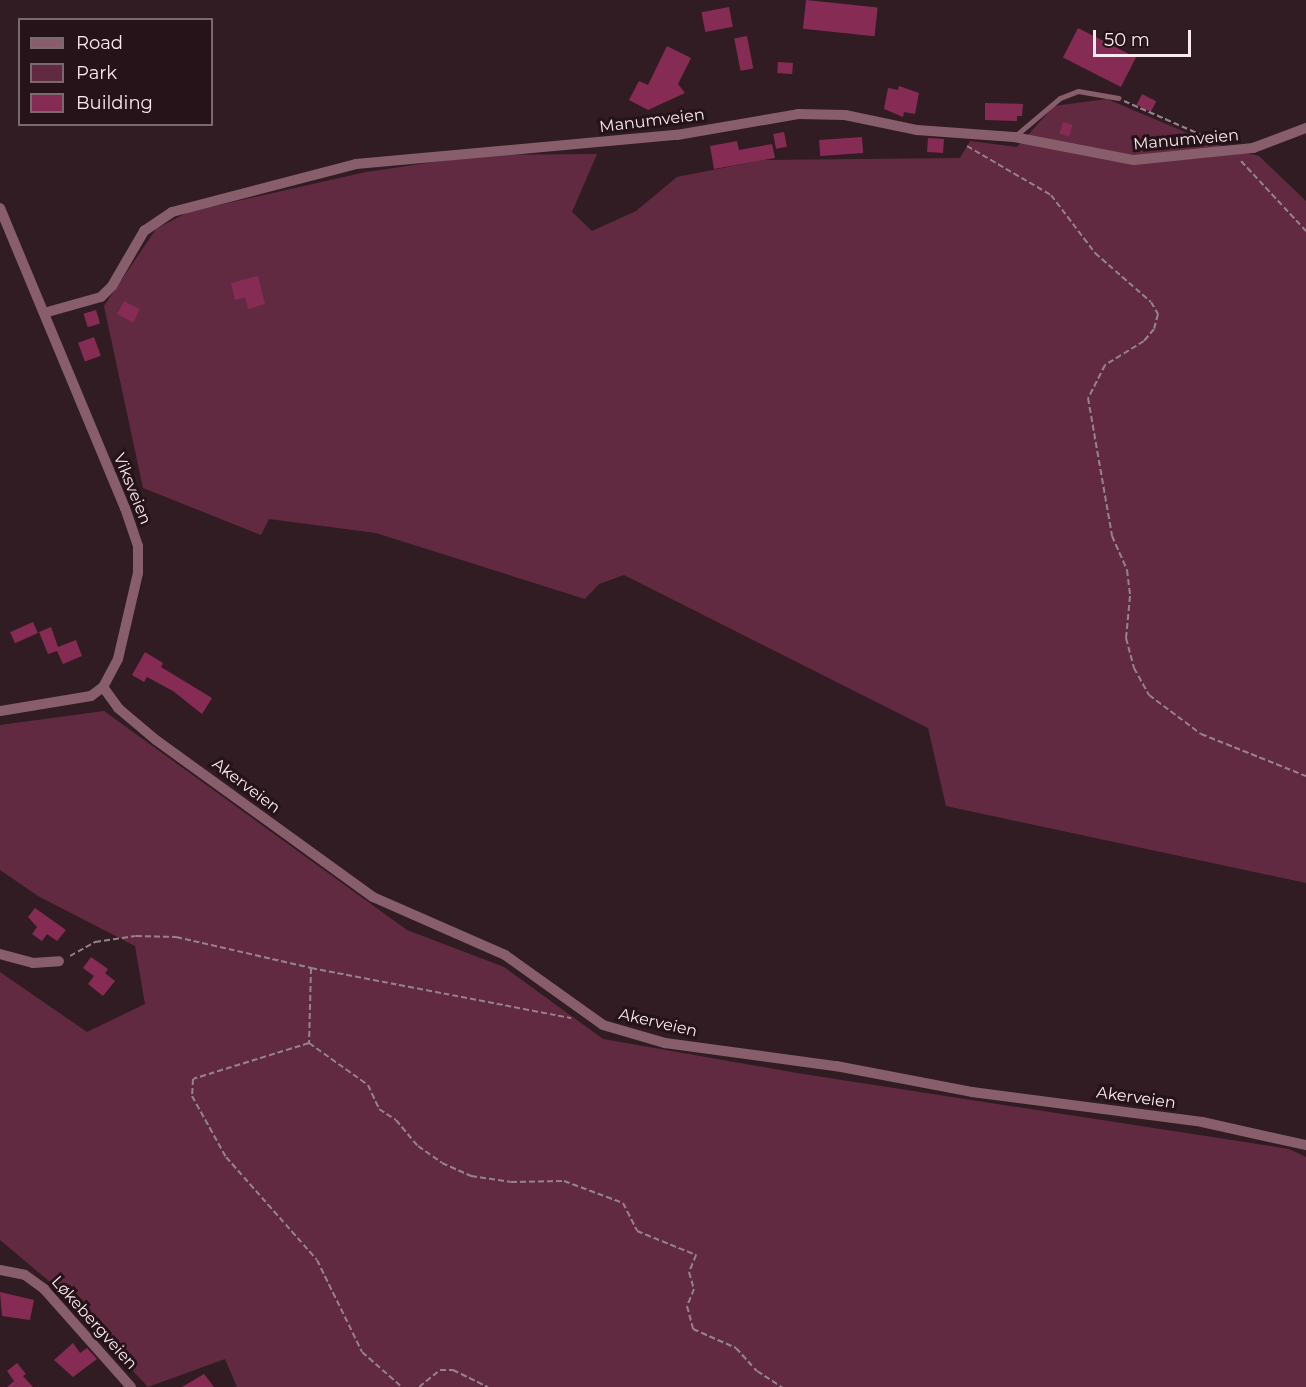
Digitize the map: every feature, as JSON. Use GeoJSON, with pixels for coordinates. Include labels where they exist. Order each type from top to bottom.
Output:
{"type":"FeatureCollection","features":[{"type":"Feature","properties":{"kind":"street","name":"Manumveien"},"geometry":{"type":"LineString","coordinates":[[44,313],[101,297],[112,286],[144,231],[171,212],[356,164],[666,137],[798,114],[845,115],[917,130],[1014,137],[1134,160],[1233,152],[1269,144],[1306,128]]}},
{"type":"Feature","properties":{"kind":"street","name":"Viksveien"},"geometry":{"type":"LineString","coordinates":[[0,208],[138,546],[137,588],[130,619],[118,659],[103,687]]}},
{"type":"Feature","properties":{"kind":"street"},"geometry":{"type":"LineString","coordinates":[[0,711],[90,696],[103,687]]}},
{"type":"Feature","properties":{"kind":"street","name":"Akerveien"},"geometry":{"type":"LineString","coordinates":[[103,687],[117,708],[156,740],[373,897],[505,955],[594,1020],[665,1043],[836,1066],[972,1092],[1202,1122],[1306,1145]]}},
{"type":"Feature","properties":{"kind":"street"},"geometry":{"type":"LineString","coordinates":[[0,954],[33,963],[59,961]]}},
{"type":"Feature","properties":{"kind":"street","name":"Løkebergveien"},"geometry":{"type":"LineString","coordinates":[[0,1270],[24,1275],[44,1288],[131,1387]]}},
{"type":"Feature","properties":{"kind":"lane"},"geometry":{"type":"LineString","coordinates":[[1014,137],[1060,98],[1078,91],[1118,98]]}},
{"type":"Feature","properties":{"kind":"path"},"geometry":{"type":"LineString","coordinates":[[1118,98],[1214,140]]}},
{"type":"Feature","properties":{"kind":"path"},"geometry":{"type":"LineString","coordinates":[[958,141],[1051,195],[1095,254],[1151,302],[1158,314],[1155,328],[1144,341],[1105,365],[1088,398],[1112,536],[1127,570],[1130,596],[1126,638],[1134,668],[1149,694],[1202,734],[1306,776]]}},
{"type":"Feature","properties":{"kind":"path"},"geometry":{"type":"LineString","coordinates":[[1233,152],[1306,231]]}},
{"type":"Feature","properties":{"kind":"path"},"geometry":{"type":"LineString","coordinates":[[59,961],[95,942],[136,936],[176,937],[311,968],[594,1020]]}},
{"type":"Feature","properties":{"kind":"path"},"geometry":{"type":"LineString","coordinates":[[309,1043],[311,968]]}},
{"type":"Feature","properties":{"kind":"path"},"geometry":{"type":"LineString","coordinates":[[309,1043],[193,1079],[192,1096],[226,1157],[316,1260],[350,1321],[362,1352],[402,1387]]}},
{"type":"Feature","properties":{"kind":"path"},"geometry":{"type":"LineString","coordinates":[[309,1043],[368,1085],[380,1109],[442,1163],[471,1176],[511,1182],[564,1181],[623,1203],[637,1231],[696,1255],[689,1272],[694,1289],[687,1306],[693,1329],[736,1348],[757,1371],[782,1387]]}},
{"type":"Feature","properties":{"kind":"path"},"geometry":{"type":"LineString","coordinates":[[419,1387],[440,1370],[453,1370],[488,1387]]}},
{"type":"Feature","properties":{"kind":"green space"},"geometry":{"type":"Polygon","coordinates":[[[1107,99],[1211,143],[1259,156],[1306,201],[1306,883],[946,806],[928,728],[624,575],[599,584],[585,599],[376,533],[269,519],[261,535],[143,488],[104,306],[156,229],[188,212],[366,172],[482,155],[597,154],[572,212],[592,231],[636,211],[677,177],[763,160],[960,158],[970,141],[1017,147],[1054,106],[1107,99]]]}},
{"type":"Feature","properties":{"kind":"green space"},"geometry":{"type":"Polygon","coordinates":[[[104,711],[407,930],[504,967],[603,1039],[797,1073],[1289,1149],[1306,1157],[1306,1387],[237,1387],[225,1359],[148,1387],[50,1282],[0,1240],[0,972],[87,1032],[145,1004],[135,946],[38,896],[0,870],[0,725],[104,711]]]}},
{"type":"Feature","properties":{"kind":"building"},"geometry":{"type":"Polygon","coordinates":[[[806,0],[878,8],[875,36],[803,29],[806,0]]]}},
{"type":"Feature","properties":{"kind":"building"},"geometry":{"type":"Polygon","coordinates":[[[729,7],[733,27],[705,32],[702,12],[729,7]]]}},
{"type":"Feature","properties":{"kind":"building"},"geometry":{"type":"Polygon","coordinates":[[[1078,28],[1136,58],[1121,87],[1063,57],[1078,28]]]}},
{"type":"Feature","properties":{"kind":"building"},"geometry":{"type":"Polygon","coordinates":[[[747,36],[753,68],[741,71],[734,38],[747,36]]]}},
{"type":"Feature","properties":{"kind":"building"},"geometry":{"type":"Polygon","coordinates":[[[667,46],[691,58],[678,84],[685,93],[648,110],[629,100],[639,81],[648,85],[667,46]]]}},
{"type":"Feature","properties":{"kind":"building"},"geometry":{"type":"Polygon","coordinates":[[[778,62],[793,63],[792,74],[777,73],[778,62]]]}},
{"type":"Feature","properties":{"kind":"building"},"geometry":{"type":"Polygon","coordinates":[[[899,86],[919,93],[915,114],[904,112],[903,117],[884,109],[888,88],[898,90],[899,86]]]}},
{"type":"Feature","properties":{"kind":"building"},"geometry":{"type":"Polygon","coordinates":[[[1142,94],[1156,101],[1151,112],[1137,105],[1142,94]]]}},
{"type":"Feature","properties":{"kind":"building"},"geometry":{"type":"Polygon","coordinates":[[[985,103],[1023,104],[1022,116],[1017,116],[1017,121],[985,120],[985,103]]]}},
{"type":"Feature","properties":{"kind":"building"},"geometry":{"type":"Polygon","coordinates":[[[1063,122],[1073,125],[1069,136],[1059,133],[1063,122]]]}},
{"type":"Feature","properties":{"kind":"building"},"geometry":{"type":"Polygon","coordinates":[[[784,132],[787,147],[776,149],[773,134],[784,132]]]}},
{"type":"Feature","properties":{"kind":"building"},"geometry":{"type":"Polygon","coordinates":[[[862,137],[863,153],[820,156],[819,140],[862,137]]]}},
{"type":"Feature","properties":{"kind":"building"},"geometry":{"type":"Polygon","coordinates":[[[928,138],[944,139],[943,153],[927,152],[928,138]]]}},
{"type":"Feature","properties":{"kind":"building"},"geometry":{"type":"Polygon","coordinates":[[[737,141],[739,150],[772,144],[775,158],[714,169],[710,146],[737,141]]]}},
{"type":"Feature","properties":{"kind":"building"},"geometry":{"type":"Polygon","coordinates":[[[258,276],[265,304],[248,309],[245,297],[235,300],[231,283],[258,276]]]}},
{"type":"Feature","properties":{"kind":"building"},"geometry":{"type":"Polygon","coordinates":[[[124,301],[140,309],[133,323],[117,314],[124,301]]]}},
{"type":"Feature","properties":{"kind":"building"},"geometry":{"type":"Polygon","coordinates":[[[96,310],[100,323],[88,327],[84,314],[96,310]]]}},
{"type":"Feature","properties":{"kind":"building"},"geometry":{"type":"Polygon","coordinates":[[[94,337],[101,356],[85,362],[78,343],[94,337]]]}},
{"type":"Feature","properties":{"kind":"building"},"geometry":{"type":"Polygon","coordinates":[[[33,622],[38,633],[15,643],[10,632],[33,622]]]}},
{"type":"Feature","properties":{"kind":"building"},"geometry":{"type":"Polygon","coordinates":[[[51,627],[58,647],[76,640],[82,656],[63,664],[57,651],[48,654],[39,632],[51,627]]]}},
{"type":"Feature","properties":{"kind":"building"},"geometry":{"type":"Polygon","coordinates":[[[145,652],[163,663],[161,667],[212,698],[202,714],[173,691],[147,677],[144,682],[132,675],[145,652]]]}},
{"type":"Feature","properties":{"kind":"building"},"geometry":{"type":"Polygon","coordinates":[[[35,908],[66,930],[57,941],[47,934],[42,941],[32,934],[37,927],[28,917],[35,908]]]}},
{"type":"Feature","properties":{"kind":"building"},"geometry":{"type":"Polygon","coordinates":[[[91,957],[108,969],[105,973],[115,981],[103,996],[88,984],[94,976],[83,968],[91,957]]]}},
{"type":"Feature","properties":{"kind":"building"},"geometry":{"type":"Polygon","coordinates":[[[0,1292],[34,1300],[30,1320],[2,1316],[0,1292]]]}},
{"type":"Feature","properties":{"kind":"building"},"geometry":{"type":"Polygon","coordinates":[[[73,1343],[80,1353],[87,1348],[97,1359],[73,1377],[54,1360],[73,1343]]]}},
{"type":"Feature","properties":{"kind":"building"},"geometry":{"type":"Polygon","coordinates":[[[17,1363],[26,1374],[23,1376],[33,1387],[7,1387],[14,1381],[7,1371],[17,1363]]]}},
{"type":"Feature","properties":{"kind":"building"},"geometry":{"type":"Polygon","coordinates":[[[204,1374],[214,1387],[182,1387],[204,1374]]]}}]}
